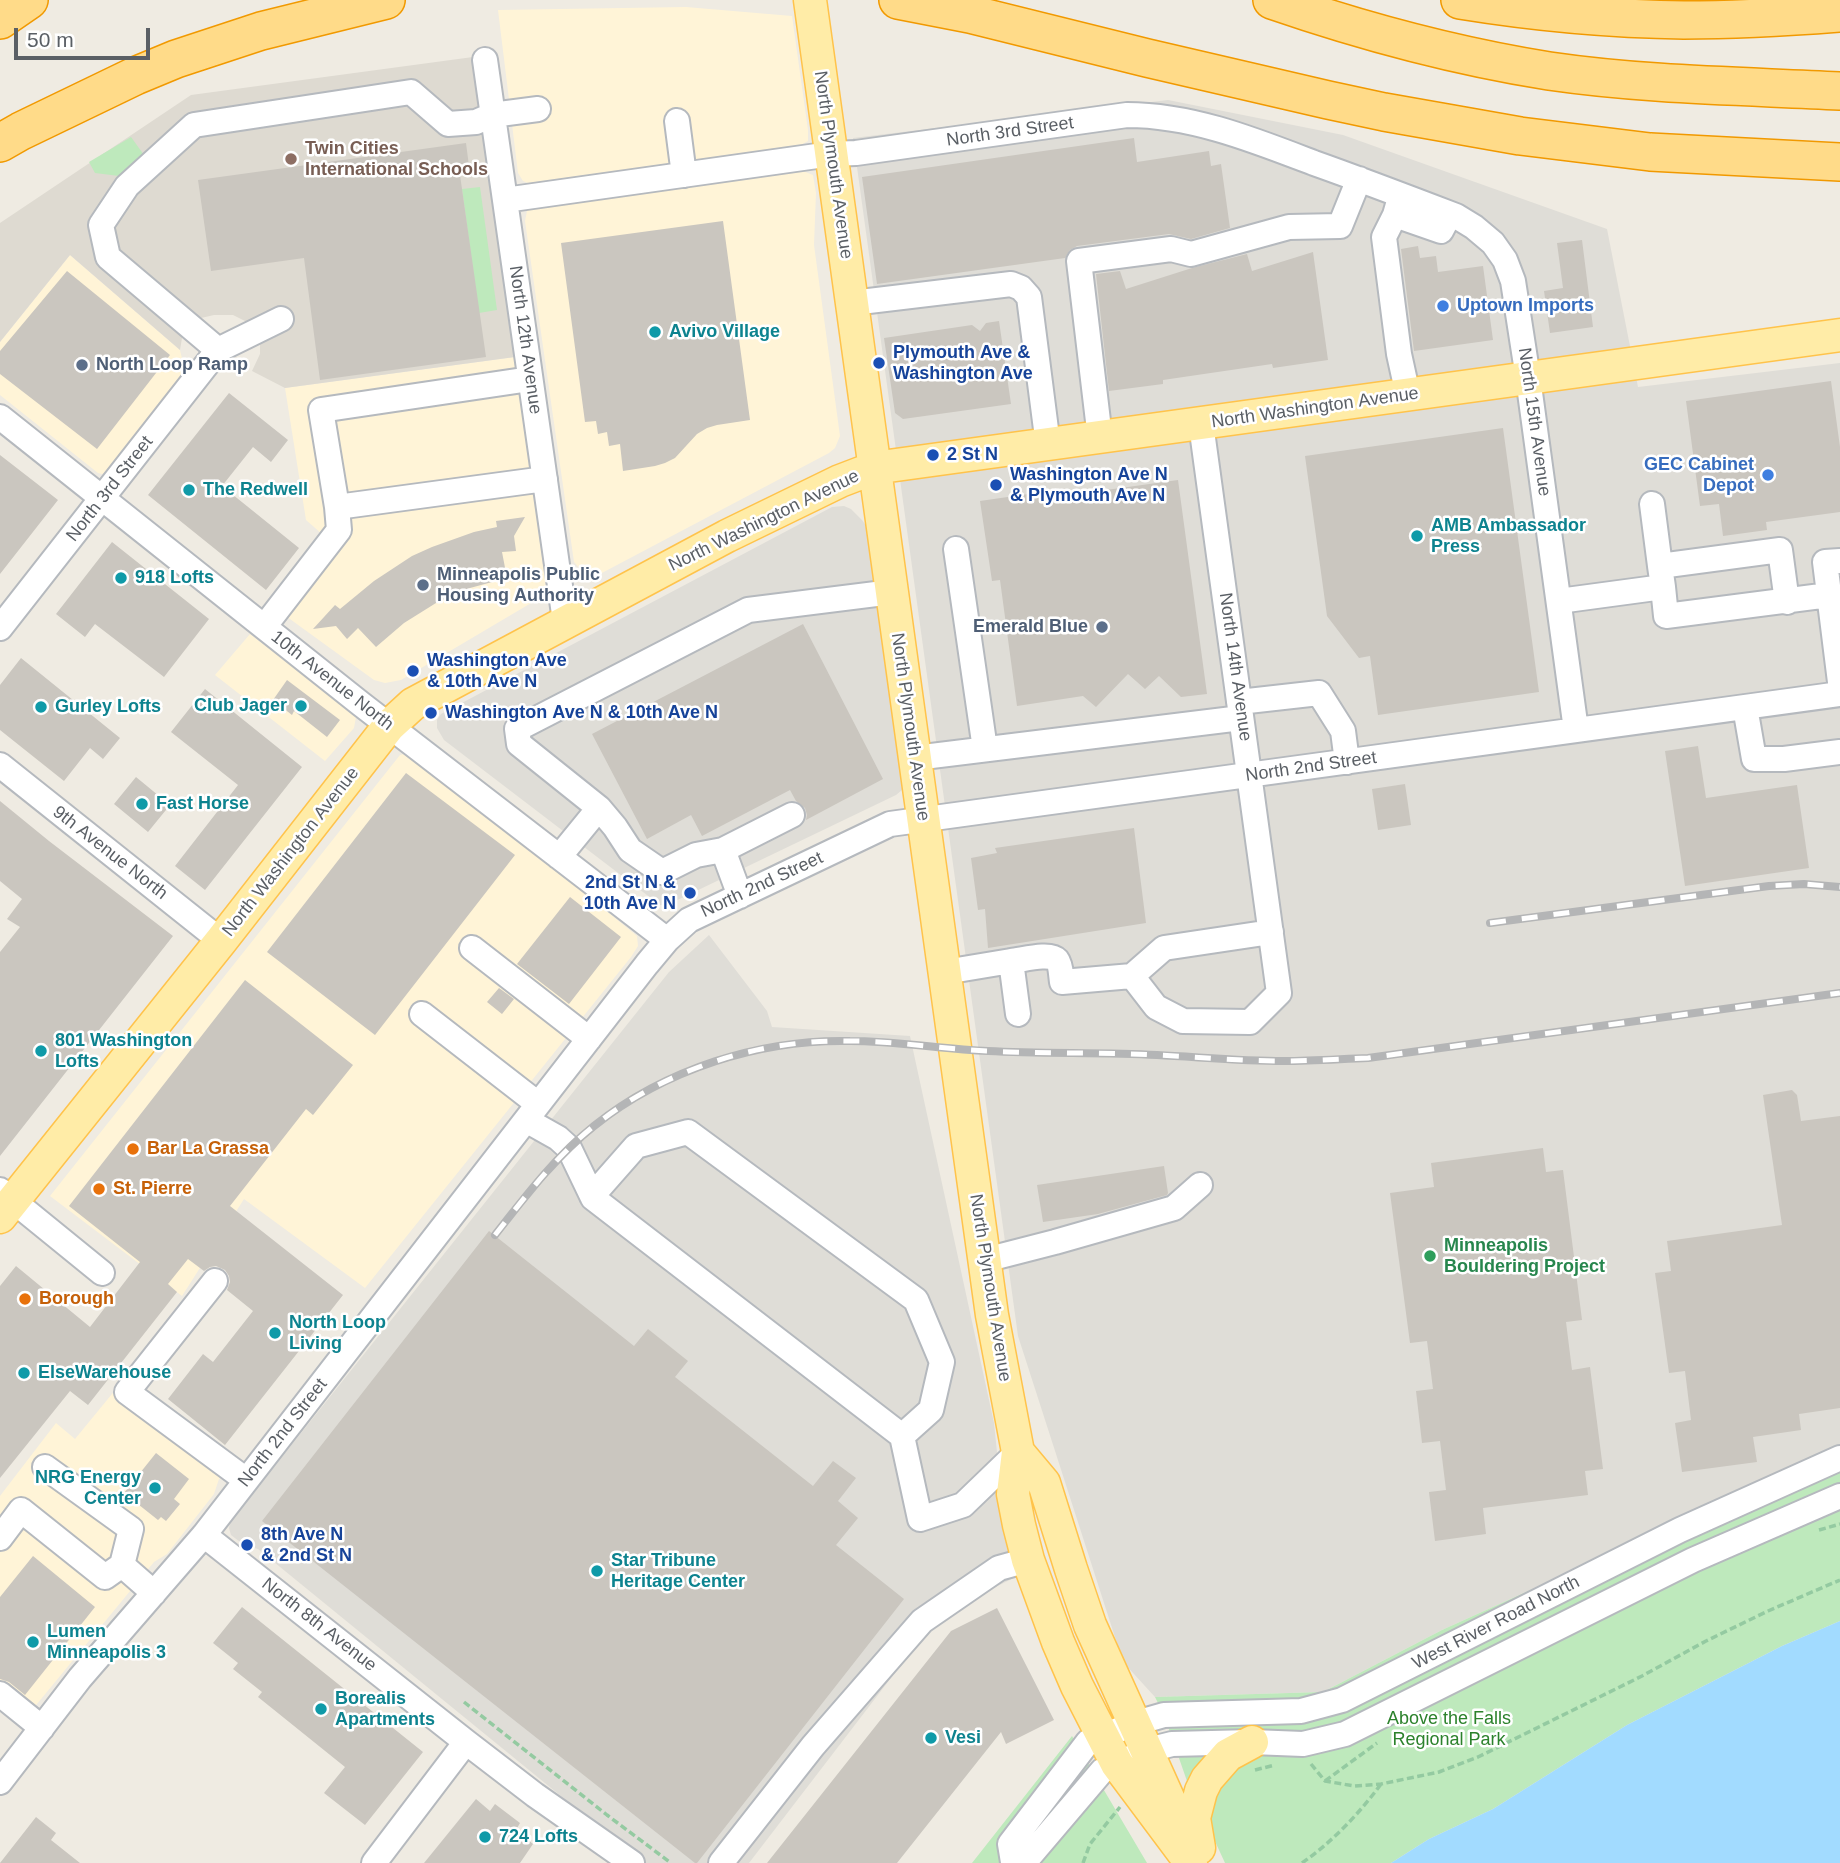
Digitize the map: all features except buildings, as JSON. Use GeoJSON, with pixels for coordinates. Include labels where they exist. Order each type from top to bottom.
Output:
{"type":"FeatureCollection","features":[{"type":"Feature","properties":{"kind":"highway"},"geometry":{"type":"LineString","coordinates":[[0,20],[29,0]]}},
{"type":"Feature","properties":{"kind":"highway"},"geometry":{"type":"LineString","coordinates":[[0,143],[124,81],[215,45],[386,0]]}},
{"type":"Feature","properties":{"kind":"highway"},"geometry":{"type":"LineString","coordinates":[[898,0],[970,14],[1384,112],[1520,136],[1608,148],[1694,155],[1840,162]]}},
{"type":"Feature","properties":{"kind":"highway"},"geometry":{"type":"LineString","coordinates":[[989,0],[1384,112]]}},
{"type":"Feature","properties":{"kind":"highway"},"geometry":{"type":"LineString","coordinates":[[1272,0],[1367,30],[1550,71],[1674,82],[1840,91]]}},
{"type":"Feature","properties":{"kind":"highway"},"geometry":{"type":"LineString","coordinates":[[1460,0],[1569,14],[1646,19],[1738,19],[1840,13]]}},
{"type":"Feature","properties":{"kind":"main road","name":"North Plymouth Avenue"},"geometry":{"type":"LineString","coordinates":[[811,9],[992,1315],[1018,1452],[1013,1494],[1019,1525],[1028,1560],[1058,1642],[1117,1764],[1191,1863]]}},
{"type":"Feature","properties":{"kind":"main road","name":"North Washington Avenue"},"geometry":{"type":"LineString","coordinates":[[4,1203],[221,941],[389,726],[413,704],[727,536],[840,481],[874,468],[1840,335]]}},
{"type":"Feature","properties":{"kind":"main road","name":"North Plymouth Avenue"},"geometry":{"type":"LineString","coordinates":[[1018,1452],[1044,1483],[1090,1625],[1199,1863]]}},
{"type":"Feature","properties":{"kind":"main road"},"geometry":{"type":"LineString","coordinates":[[1199,1863],[1194,1818],[1201,1791],[1207,1779],[1228,1755],[1251,1757]]}},
{"type":"Feature","properties":{"kind":"street","name":"North 12th Avenue"},"geometry":{"type":"LineString","coordinates":[[485,60],[565,621]]}},
{"type":"Feature","properties":{"kind":"street"},"geometry":{"type":"LineString","coordinates":[[281,318],[218,350],[108,257],[101,225],[127,186],[194,125],[411,92],[448,124],[476,122],[492,115],[538,109]]}},
{"type":"Feature","properties":{"kind":"street","name":"North 3rd Street"},"geometry":{"type":"LineString","coordinates":[[505,200],[831,154],[1150,115],[1244,136],[1359,179],[1398,205],[1440,223],[1474,228],[1493,243]]}},
{"type":"Feature","properties":{"kind":"street"},"geometry":{"type":"LineString","coordinates":[[677,121],[684,175]]}},
{"type":"Feature","properties":{"kind":"street"},"geometry":{"type":"LineString","coordinates":[[1100,438],[1079,261],[1171,249],[1191,254],[1289,227],[1340,226],[1359,179]]}},
{"type":"Feature","properties":{"kind":"street"},"geometry":{"type":"LineString","coordinates":[[1398,205],[1384,237],[1399,354],[1408,395]]}},
{"type":"Feature","properties":{"kind":"street","name":"North 15th Avenue"},"geometry":{"type":"LineString","coordinates":[[1493,243],[1505,260],[1513,281],[1576,730]]}},
{"type":"Feature","properties":{"kind":"street"},"geometry":{"type":"LineString","coordinates":[[852,303],[1011,284],[1021,288],[1029,298],[1048,445]]}},
{"type":"Feature","properties":{"kind":"street","name":"North 3rd Street"},"geometry":{"type":"LineString","coordinates":[[0,628],[218,350]]}},
{"type":"Feature","properties":{"kind":"street"},"geometry":{"type":"LineString","coordinates":[[264,627],[339,530],[321,410],[530,379]]}},
{"type":"Feature","properties":{"kind":"street","name":"10th Avenue North"},"geometry":{"type":"LineString","coordinates":[[0,417],[389,726],[667,940]]}},
{"type":"Feature","properties":{"kind":"street","name":"North 14th Avenue"},"geometry":{"type":"LineString","coordinates":[[1132,976],[1156,1007],[1184,1021],[1250,1022],[1279,993],[1201,424]]}},
{"type":"Feature","properties":{"kind":"street"},"geometry":{"type":"LineString","coordinates":[[337,506],[545,479]]}},
{"type":"Feature","properties":{"kind":"street"},"geometry":{"type":"LineString","coordinates":[[1652,503],[1666,616],[1829,595]]}},
{"type":"Feature","properties":{"kind":"street"},"geometry":{"type":"LineString","coordinates":[[956,549],[985,749]]}},
{"type":"Feature","properties":{"kind":"street"},"geometry":{"type":"LineString","coordinates":[[1559,601],[1780,550],[1787,602]]}},
{"type":"Feature","properties":{"kind":"street"},"geometry":{"type":"LineString","coordinates":[[1840,561],[1825,562],[1840,682]]}},
{"type":"Feature","properties":{"kind":"street"},"geometry":{"type":"LineString","coordinates":[[792,815],[723,850],[696,855],[662,872],[630,850],[599,808],[519,744],[517,729],[748,610],[892,592]]}},
{"type":"Feature","properties":{"kind":"street"},"geometry":{"type":"LineString","coordinates":[[915,758],[1240,710],[1319,693],[1343,731],[1347,762]]}},
{"type":"Feature","properties":{"kind":"street","name":"North 2nd Street"},"geometry":{"type":"LineString","coordinates":[[0,1782],[80,1678],[204,1535],[589,1039],[667,940],[689,919],[890,824],[1840,694]]}},
{"type":"Feature","properties":{"kind":"street"},"geometry":{"type":"LineString","coordinates":[[1745,707],[1754,759],[1784,759],[1840,752]]}},
{"type":"Feature","properties":{"kind":"street","name":"9th Avenue North"},"geometry":{"type":"LineString","coordinates":[[0,765],[221,941]]}},
{"type":"Feature","properties":{"kind":"street"},"geometry":{"type":"LineString","coordinates":[[559,857],[599,808]]}},
{"type":"Feature","properties":{"kind":"street"},"geometry":{"type":"LineString","coordinates":[[723,850],[740,895]]}},
{"type":"Feature","properties":{"kind":"street"},"geometry":{"type":"LineString","coordinates":[[945,972],[1050,955],[1056,958],[1059,964],[1062,982],[1132,976],[1164,948],[1271,932]]}},
{"type":"Feature","properties":{"kind":"street"},"geometry":{"type":"LineString","coordinates":[[472,948],[589,1039]]}},
{"type":"Feature","properties":{"kind":"street"},"geometry":{"type":"LineString","coordinates":[[1011,961],[1018,1014]]}},
{"type":"Feature","properties":{"kind":"street"},"geometry":{"type":"LineString","coordinates":[[422,1014],[569,1148],[592,1196],[902,1436],[920,1518],[963,1505],[1018,1452]]}},
{"type":"Feature","properties":{"kind":"street"},"geometry":{"type":"LineString","coordinates":[[592,1196],[636,1146],[688,1132],[916,1300],[942,1362],[931,1410],[902,1436]]}},
{"type":"Feature","properties":{"kind":"street"},"geometry":{"type":"LineString","coordinates":[[985,1260],[1174,1208],[1200,1185]]}},
{"type":"Feature","properties":{"kind":"street"},"geometry":{"type":"LineString","coordinates":[[4,1203],[102,1273]]}},
{"type":"Feature","properties":{"kind":"street"},"geometry":{"type":"LineString","coordinates":[[215,1281],[127,1392],[246,1480]]}},
{"type":"Feature","properties":{"kind":"street","name":"West River Road North"},"geometry":{"type":"LineString","coordinates":[[1142,1737],[1164,1715],[1301,1711],[1342,1700],[1680,1530],[1840,1458]]}},
{"type":"Feature","properties":{"kind":"street"},"geometry":{"type":"LineString","coordinates":[[0,1538],[21,1510],[105,1577],[122,1565],[131,1529],[45,1467]]}},
{"type":"Feature","properties":{"kind":"street","name":"West River Road North"},"geometry":{"type":"LineString","coordinates":[[1142,1737],[1251,1757],[1345,1734],[1693,1560],[1840,1496]]}},
{"type":"Feature","properties":{"kind":"street"},"geometry":{"type":"LineString","coordinates":[[1680,1530],[1693,1560]]}},
{"type":"Feature","properties":{"kind":"street","name":"North 8th Avenue"},"geometry":{"type":"LineString","coordinates":[[204,1535],[535,1795],[632,1863]]}},
{"type":"Feature","properties":{"kind":"street"},"geometry":{"type":"LineString","coordinates":[[722,1863],[813,1746],[922,1621],[999,1568],[1028,1560]]}},
{"type":"Feature","properties":{"kind":"street"},"geometry":{"type":"LineString","coordinates":[[122,1565],[154,1593]]}},
{"type":"Feature","properties":{"kind":"street"},"geometry":{"type":"LineString","coordinates":[[1447,1647],[1462,1675]]}},
{"type":"Feature","properties":{"kind":"street"},"geometry":{"type":"LineString","coordinates":[[0,1694],[42,1728]]}},
{"type":"Feature","properties":{"kind":"street"},"geometry":{"type":"LineString","coordinates":[[1103,1736],[1142,1737],[1117,1764],[1102,1771],[1028,1858],[1013,1863],[1010,1844],[1088,1742],[1103,1736]]}},
{"type":"Feature","properties":{"kind":"street"},"geometry":{"type":"LineString","coordinates":[[374,1863],[466,1742]]}},
{"type":"Feature","properties":{"kind":"path"},"geometry":{"type":"LineString","coordinates":[[1308,1761],[1325,1781],[1354,1787],[1439,1772],[1478,1757],[1642,1676],[1706,1641],[1840,1580]]}},
{"type":"Feature","properties":{"kind":"path"},"geometry":{"type":"LineString","coordinates":[[464,1702],[671,1863]]}},
{"type":"Feature","properties":{"kind":"path"},"geometry":{"type":"LineString","coordinates":[[1251,1757],[1283,1763]]}},
{"type":"Feature","properties":{"kind":"path"},"geometry":{"type":"LineString","coordinates":[[1302,1863],[1321,1850],[1366,1805],[1381,1784]]}},
{"type":"Feature","properties":{"kind":"path"},"geometry":{"type":"LineString","coordinates":[[1083,1863],[1090,1844],[1122,1804]]}},
{"type":"Feature","properties":{"kind":"shaded area"},"geometry":{"type":"Polygon","coordinates":[[[686,7],[792,16],[808,141],[799,146],[528,183],[523,181],[518,173],[498,10],[686,7]]]}},
{"type":"Feature","properties":{"kind":"shaded area","name":"Twin Cities International Schools"},"geometry":{"type":"Polygon","coordinates":[[[473,57],[515,357],[285,388],[252,371],[260,354],[260,341],[254,329],[245,321],[233,315],[201,318],[182,338],[180,350],[70,255],[0,342],[0,223],[191,95],[473,57]]]}},
{"type":"Feature","properties":{"kind":"shaded area"},"geometry":{"type":"Polygon","coordinates":[[[1168,100],[1343,135],[1607,229],[1638,387],[1840,363],[1840,1450],[1442,1630],[1323,1692],[1155,1697],[1123,1662],[1018,1336],[853,138],[1168,100]]]}},
{"type":"Feature","properties":{"kind":"shaded area"},"geometry":{"type":"Polygon","coordinates":[[[803,171],[813,175],[816,193],[814,245],[840,436],[835,448],[600,574],[581,570],[574,562],[525,221],[527,211],[534,206],[803,171]]]}},
{"type":"Feature","properties":{"kind":"shaded area","name":"North Loop Ramp"},"geometry":{"type":"Polygon","coordinates":[[[70,255],[180,350],[184,367],[184,375],[109,472],[102,474],[0,395],[0,342],[70,255]]]}},
{"type":"Feature","properties":{"kind":"shaded area"},"geometry":{"type":"Polygon","coordinates":[[[515,357],[546,587],[543,596],[401,680],[385,683],[374,680],[272,606],[322,534],[306,520],[285,388],[515,357]]]}},
{"type":"Feature","properties":{"kind":"shaded area"},"geometry":{"type":"Polygon","coordinates":[[[844,506],[851,509],[869,530],[904,783],[902,790],[896,795],[667,905],[660,905],[444,740],[437,728],[437,720],[441,714],[832,507],[844,506]]]}},
{"type":"Feature","properties":{"kind":"shaded area"},"geometry":{"type":"Polygon","coordinates":[[[250,634],[351,710],[356,717],[354,728],[325,761],[215,675],[250,634]]]}},
{"type":"Feature","properties":{"kind":"shaded area"},"geometry":{"type":"Polygon","coordinates":[[[400,755],[409,755],[532,850],[637,936],[638,946],[365,1288],[244,1199],[182,1296],[50,1196],[400,755]]]}},
{"type":"Feature","properties":{"kind":"shaded area"},"geometry":{"type":"Polygon","coordinates":[[[709,935],[767,1011],[772,1027],[910,1036],[994,1423],[1004,1521],[1022,1574],[940,1614],[749,1863],[643,1863],[258,1549],[244,1545],[231,1535],[229,1528],[230,1522],[669,972],[709,935]]]}},
{"type":"Feature","properties":{"kind":"shaded area"},"geometry":{"type":"Polygon","coordinates":[[[121,1383],[228,1469],[219,1479],[214,1494],[167,1554],[154,1562],[32,1710],[0,1686],[0,1496],[56,1423],[75,1439],[121,1383]]]}},
{"type":"Feature","properties":{"kind":"green space"},"geometry":{"type":"Polygon","coordinates":[[[131,137],[144,155],[127,177],[95,173],[89,162],[131,137]]]}},
{"type":"Feature","properties":{"kind":"green space"},"geometry":{"type":"Polygon","coordinates":[[[480,187],[497,310],[479,313],[462,189],[480,187]]]}},
{"type":"Feature","properties":{"kind":"green space","name":"Above the Falls Regional Park"},"geometry":{"type":"Polygon","coordinates":[[[1840,1450],[1840,1621],[1782,1646],[1627,1725],[1493,1809],[1429,1839],[1391,1863],[1225,1863],[1196,1807],[1164,1715],[1155,1697],[1323,1692],[1442,1630],[1840,1450]]]}},
{"type":"Feature","properties":{"kind":"green space"},"geometry":{"type":"Polygon","coordinates":[[[1072,1736],[1147,1863],[972,1863],[1072,1736]]]}},
{"type":"Feature","properties":{"kind":"water"},"geometry":{"type":"Polygon","coordinates":[[[1840,1621],[1840,1863],[1391,1863],[1429,1839],[1493,1809],[1627,1725],[1782,1646],[1840,1621]]]}},
{"type":"Feature","properties":{"kind":"railway"},"geometry":{"type":"LineString","coordinates":[[1490,923],[1769,886],[1804,884],[1840,887]]}},
{"type":"Feature","properties":{"kind":"railway"},"geometry":{"type":"LineString","coordinates":[[495,1235],[566,1151],[622,1106],[651,1088],[715,1061],[782,1045],[867,1041],[988,1051],[1252,1060],[1368,1058],[1840,993]]}},
{"type":"Feature","properties":{"kind":"place","name":"Twin Cities International Schools"},"geometry":{"type":"Point","coordinates":[291,159]}},
{"type":"Feature","properties":{"kind":"place","name":"Uptown Imports"},"geometry":{"type":"Point","coordinates":[1443,306]}},
{"type":"Feature","properties":{"kind":"place","name":"Avivo Village"},"geometry":{"type":"Point","coordinates":[655,332]}},
{"type":"Feature","properties":{"kind":"place","name":"Plymouth Ave & Washington Ave"},"geometry":{"type":"Point","coordinates":[879,363]}},
{"type":"Feature","properties":{"kind":"place","name":"North Loop Ramp"},"geometry":{"type":"Point","coordinates":[82,365]}},
{"type":"Feature","properties":{"kind":"place","name":"2 St N"},"geometry":{"type":"Point","coordinates":[933,455]}},
{"type":"Feature","properties":{"kind":"place","name":"GEC Cabinet Depot"},"geometry":{"type":"Point","coordinates":[1768,475]}},
{"type":"Feature","properties":{"kind":"place","name":"Washington Ave N & Plymouth Ave N"},"geometry":{"type":"Point","coordinates":[996,485]}},
{"type":"Feature","properties":{"kind":"place","name":"The Redwell"},"geometry":{"type":"Point","coordinates":[189,490]}},
{"type":"Feature","properties":{"kind":"place","name":"AMB Ambassador Press"},"geometry":{"type":"Point","coordinates":[1417,536]}},
{"type":"Feature","properties":{"kind":"place","name":"918 Lofts"},"geometry":{"type":"Point","coordinates":[121,578]}},
{"type":"Feature","properties":{"kind":"place","name":"Minneapolis Public Housing Authority"},"geometry":{"type":"Point","coordinates":[423,585]}},
{"type":"Feature","properties":{"kind":"place","name":"Emerald Blue"},"geometry":{"type":"Point","coordinates":[1102,627]}},
{"type":"Feature","properties":{"kind":"place","name":"Washington Ave & 10th Ave N"},"geometry":{"type":"Point","coordinates":[413,671]}},
{"type":"Feature","properties":{"kind":"place","name":"Club Jager"},"geometry":{"type":"Point","coordinates":[301,706]}},
{"type":"Feature","properties":{"kind":"place","name":"Gurley Lofts"},"geometry":{"type":"Point","coordinates":[41,707]}},
{"type":"Feature","properties":{"kind":"place","name":"Washington Ave N & 10th Ave N"},"geometry":{"type":"Point","coordinates":[431,713]}},
{"type":"Feature","properties":{"kind":"place","name":"Fast Horse"},"geometry":{"type":"Point","coordinates":[142,804]}},
{"type":"Feature","properties":{"kind":"place","name":"2nd St N & 10th Ave N"},"geometry":{"type":"Point","coordinates":[690,893]}},
{"type":"Feature","properties":{"kind":"place","name":"801 Washington Lofts"},"geometry":{"type":"Point","coordinates":[41,1051]}},
{"type":"Feature","properties":{"kind":"place","name":"Bar La Grassa"},"geometry":{"type":"Point","coordinates":[133,1149]}},
{"type":"Feature","properties":{"kind":"place","name":"St. Pierre"},"geometry":{"type":"Point","coordinates":[99,1189]}},
{"type":"Feature","properties":{"kind":"place","name":"Minneapolis Bouldering Project"},"geometry":{"type":"Point","coordinates":[1430,1256]}},
{"type":"Feature","properties":{"kind":"place","name":"Borough"},"geometry":{"type":"Point","coordinates":[25,1299]}},
{"type":"Feature","properties":{"kind":"place","name":"North Loop Living"},"geometry":{"type":"Point","coordinates":[275,1333]}},
{"type":"Feature","properties":{"kind":"place","name":"ElseWarehouse"},"geometry":{"type":"Point","coordinates":[24,1373]}},
{"type":"Feature","properties":{"kind":"place","name":"NRG Energy Center"},"geometry":{"type":"Point","coordinates":[155,1488]}},
{"type":"Feature","properties":{"kind":"place","name":"8th Ave N & 2nd St N"},"geometry":{"type":"Point","coordinates":[247,1545]}},
{"type":"Feature","properties":{"kind":"place","name":"Star Tribune Heritage Center"},"geometry":{"type":"Point","coordinates":[597,1571]}},
{"type":"Feature","properties":{"kind":"place","name":"Lumen Minneapolis 3"},"geometry":{"type":"Point","coordinates":[33,1642]}},
{"type":"Feature","properties":{"kind":"place","name":"Borealis Apartments"},"geometry":{"type":"Point","coordinates":[321,1709]}},
{"type":"Feature","properties":{"kind":"place","name":"Vesi"},"geometry":{"type":"Point","coordinates":[931,1738]}},
{"type":"Feature","properties":{"kind":"place","name":"724 Lofts"},"geometry":{"type":"Point","coordinates":[485,1837]}}]}
